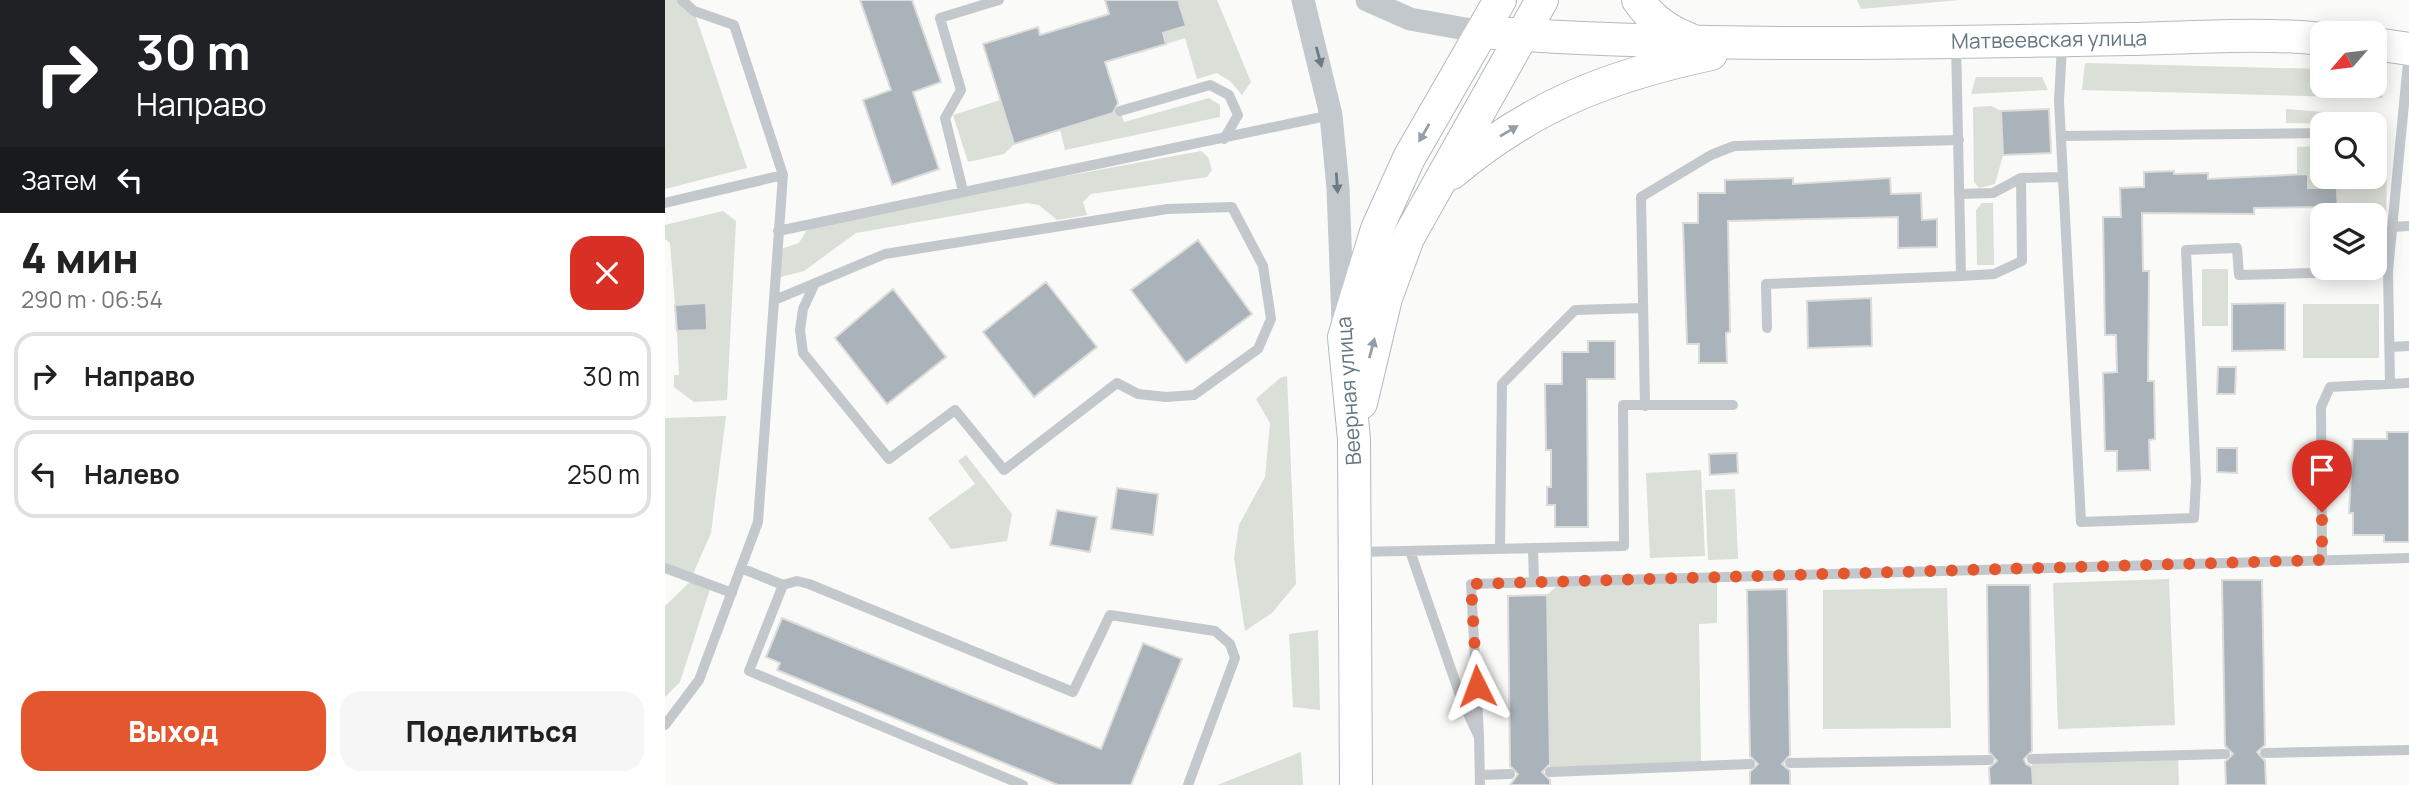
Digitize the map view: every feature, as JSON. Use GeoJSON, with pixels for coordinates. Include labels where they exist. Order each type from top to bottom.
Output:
{"type":"FeatureCollection","features":[{"type":"Feature","properties":{"kind":"street","name":"Веерная улица"},"geometry":{"type":"LineString","coordinates":[[1303,0],[1331,115],[1338,187],[1344,337],[1354,439],[1356,785]]}},
{"type":"Feature","properties":{"kind":"street"},"geometry":{"type":"LineString","coordinates":[[1367,0],[1410,19],[1482,32],[1693,41],[1775,41]]}},
{"type":"Feature","properties":{"kind":"street"},"geometry":{"type":"LineString","coordinates":[[1344,337],[1377,229],[1409,158],[1500,0]]}},
{"type":"Feature","properties":{"kind":"street"},"geometry":{"type":"LineString","coordinates":[[1354,439],[1368,363],[1386,298],[1408,238],[1542,0]]}},
{"type":"Feature","properties":{"kind":"street"},"geometry":{"type":"LineString","coordinates":[[1638,0],[1647,13],[1669,32],[1693,41]]}},
{"type":"Feature","properties":{"kind":"street","name":"Матвеевская улица"},"geometry":{"type":"LineString","coordinates":[[1775,41],[1956,41],[2228,34],[2310,38]]}},
{"type":"Feature","properties":{"kind":"street"},"geometry":{"type":"LineString","coordinates":[[1435,187],[1487,144],[1538,113],[1604,82],[1673,62],[1775,41]]}},
{"type":"Feature","properties":{"kind":"street"},"geometry":{"type":"LineString","coordinates":[[2387,46],[2409,49]]}},
{"type":"Feature","properties":{"kind":"lane"},"geometry":{"type":"LineString","coordinates":[[665,725],[699,680],[758,522],[777,299],[778,231],[783,175],[734,25],[694,11],[682,0]]}},
{"type":"Feature","properties":{"kind":"lane"},"geometry":{"type":"LineString","coordinates":[[964,191],[945,118],[961,90],[940,18],[999,0]]}},
{"type":"Feature","properties":{"kind":"lane"},"geometry":{"type":"LineString","coordinates":[[2063,38],[2061,136],[2081,522],[2194,518],[2196,467],[2186,250],[2238,248],[2238,275],[2388,271]]}},
{"type":"Feature","properties":{"kind":"lane"},"geometry":{"type":"LineString","coordinates":[[1956,41],[1961,276]]}},
{"type":"Feature","properties":{"kind":"lane"},"geometry":{"type":"LineString","coordinates":[[2390,383],[2388,271],[2409,49]]}},
{"type":"Feature","properties":{"kind":"lane"},"geometry":{"type":"LineString","coordinates":[[1120,111],[1210,85],[1229,95],[1238,115],[1224,139]]}},
{"type":"Feature","properties":{"kind":"lane"},"geometry":{"type":"LineString","coordinates":[[778,231],[1331,115]]}},
{"type":"Feature","properties":{"kind":"lane"},"geometry":{"type":"LineString","coordinates":[[2061,136],[2310,133]]}},
{"type":"Feature","properties":{"kind":"lane"},"geometry":{"type":"LineString","coordinates":[[1645,406],[1641,197],[1711,155],[1734,146],[1959,140]]}},
{"type":"Feature","properties":{"kind":"lane"},"geometry":{"type":"LineString","coordinates":[[665,203],[783,175]]}},
{"type":"Feature","properties":{"kind":"lane"},"geometry":{"type":"LineString","coordinates":[[1959,194],[1993,192],[2021,178],[2063,177]]}},
{"type":"Feature","properties":{"kind":"lane"},"geometry":{"type":"LineString","coordinates":[[1767,328],[1766,284],[1994,274],[2022,261],[2021,178]]}},
{"type":"Feature","properties":{"kind":"lane"},"geometry":{"type":"LineString","coordinates":[[777,299],[815,283],[885,254],[1167,209],[1232,207],[1263,266],[1271,319],[1258,349],[1194,395],[1166,397],[1138,394],[1117,383],[1004,471],[955,410],[889,459],[803,353],[800,330],[803,309],[815,283]]}},
{"type":"Feature","properties":{"kind":"lane"},"geometry":{"type":"LineString","coordinates":[[2392,227],[2409,226]]}},
{"type":"Feature","properties":{"kind":"lane"},"geometry":{"type":"LineString","coordinates":[[1500,548],[1502,384],[1575,310],[1642,308]]}},
{"type":"Feature","properties":{"kind":"lane"},"geometry":{"type":"LineString","coordinates":[[2390,347],[2409,346]]}},
{"type":"Feature","properties":{"kind":"lane"},"geometry":{"type":"LineString","coordinates":[[2322,560],[2321,407],[2330,387],[2409,383]]}},
{"type":"Feature","properties":{"kind":"lane"},"geometry":{"type":"LineString","coordinates":[[1355,553],[1624,546],[1623,405],[1733,405]]}},
{"type":"Feature","properties":{"kind":"lane"},"geometry":{"type":"LineString","coordinates":[[1533,548],[1534,582]]}},
{"type":"Feature","properties":{"kind":"lane"},"geometry":{"type":"LineString","coordinates":[[1410,551],[1462,701],[1479,737]]}},
{"type":"Feature","properties":{"kind":"lane"},"geometry":{"type":"LineString","coordinates":[[1510,774],[1480,780],[1471,584],[2409,558]]}},
{"type":"Feature","properties":{"kind":"lane"},"geometry":{"type":"LineString","coordinates":[[665,568],[732,593]]}},
{"type":"Feature","properties":{"kind":"lane"},"geometry":{"type":"LineString","coordinates":[[741,568],[783,585],[797,581],[809,584],[1073,692],[1109,615],[1215,631],[1230,644],[1235,658],[1188,785]]}},
{"type":"Feature","properties":{"kind":"lane"},"geometry":{"type":"LineString","coordinates":[[783,585],[748,671],[1023,785]]}},
{"type":"Feature","properties":{"kind":"lane"},"geometry":{"type":"LineString","coordinates":[[2265,753],[2409,750]]}},
{"type":"Feature","properties":{"kind":"lane"},"geometry":{"type":"LineString","coordinates":[[2032,759],[2225,754]]}},
{"type":"Feature","properties":{"kind":"lane"},"geometry":{"type":"LineString","coordinates":[[1790,763],[1989,760]]}},
{"type":"Feature","properties":{"kind":"lane"},"geometry":{"type":"LineString","coordinates":[[1550,772],[1750,764]]}},
{"type":"Feature","properties":{"kind":"shaded area"},"geometry":{"type":"Polygon","coordinates":[[[665,0],[682,0],[694,11],[747,168],[665,189],[665,0]]]}},
{"type":"Feature","properties":{"kind":"shaded area"},"geometry":{"type":"Polygon","coordinates":[[[1178,0],[1217,0],[1251,82],[1242,95],[1230,81],[1217,73],[1197,79],[1185,38],[1166,44],[1163,33],[1186,26],[1178,0]]]}},
{"type":"Feature","properties":{"kind":"shaded area"},"geometry":{"type":"Polygon","coordinates":[[[1857,0],[1959,0],[1861,9],[1857,0]]]}},
{"type":"Feature","properties":{"kind":"shaded area"},"geometry":{"type":"Polygon","coordinates":[[[2085,63],[2310,69],[2310,96],[2082,90],[2085,63]]]}},
{"type":"Feature","properties":{"kind":"shaded area"},"geometry":{"type":"Polygon","coordinates":[[[1976,77],[2042,77],[2048,90],[1971,94],[1976,77]]]}},
{"type":"Feature","properties":{"kind":"shaded area"},"geometry":{"type":"Polygon","coordinates":[[[1209,98],[1220,105],[1220,117],[1065,150],[1060,129],[1120,111],[1124,122],[1209,98]]]}},
{"type":"Feature","properties":{"kind":"shaded area"},"geometry":{"type":"Polygon","coordinates":[[[1000,100],[1014,144],[1004,154],[968,162],[953,115],[1000,100]]]}},
{"type":"Feature","properties":{"kind":"shaded area"},"geometry":{"type":"Polygon","coordinates":[[[1992,106],[2001,111],[2003,155],[1995,184],[1979,188],[1974,182],[1973,107],[1992,106]]]}},
{"type":"Feature","properties":{"kind":"shaded area"},"geometry":{"type":"Polygon","coordinates":[[[2286,109],[2324,112],[2310,112],[2310,123],[2286,123],[2286,109]]]}},
{"type":"Feature","properties":{"kind":"shaded area"},"geometry":{"type":"Polygon","coordinates":[[[2310,146],[2310,188],[2308,174],[2297,174],[2297,147],[2310,146]]]}},
{"type":"Feature","properties":{"kind":"shaded area"},"geometry":{"type":"Polygon","coordinates":[[[1201,151],[1208,157],[1212,170],[1207,177],[1091,194],[1083,202],[1087,215],[1057,220],[1039,205],[1027,203],[856,233],[804,271],[777,278],[778,250],[799,243],[811,223],[1201,151]]]}},
{"type":"Feature","properties":{"kind":"shaded area"},"geometry":{"type":"Polygon","coordinates":[[[2336,189],[2387,189],[2386,203],[2337,203],[2336,189]]]}},
{"type":"Feature","properties":{"kind":"shaded area"},"geometry":{"type":"Polygon","coordinates":[[[1982,203],[1993,203],[1994,265],[1977,265],[1976,210],[1982,203]]]}},
{"type":"Feature","properties":{"kind":"shaded area"},"geometry":{"type":"Polygon","coordinates":[[[723,211],[736,221],[727,400],[694,402],[674,387],[674,375],[679,375],[677,331],[705,303],[675,305],[670,243],[665,239],[665,225],[723,211]]]}},
{"type":"Feature","properties":{"kind":"shaded area"},"geometry":{"type":"Polygon","coordinates":[[[2202,269],[2228,269],[2228,326],[2202,326],[2202,269]]]}},
{"type":"Feature","properties":{"kind":"shaded area"},"geometry":{"type":"Polygon","coordinates":[[[2303,304],[2379,304],[2379,358],[2303,358],[2303,304]]]}},
{"type":"Feature","properties":{"kind":"shaded area"},"geometry":{"type":"Polygon","coordinates":[[[1287,376],[1296,584],[1272,613],[1245,631],[1234,558],[1239,525],[1265,477],[1270,423],[1256,399],[1280,378],[1287,376]]]}},
{"type":"Feature","properties":{"kind":"shaded area"},"geometry":{"type":"Polygon","coordinates":[[[726,416],[711,533],[693,574],[665,563],[665,418],[726,416]]]}},
{"type":"Feature","properties":{"kind":"shaded area"},"geometry":{"type":"Polygon","coordinates":[[[966,455],[1012,514],[1007,541],[951,549],[928,518],[975,484],[958,461],[966,455]]]}},
{"type":"Feature","properties":{"kind":"shaded area"},"geometry":{"type":"Polygon","coordinates":[[[1701,470],[1705,556],[1650,558],[1646,473],[1701,470]]]}},
{"type":"Feature","properties":{"kind":"shaded area"},"geometry":{"type":"Polygon","coordinates":[[[1735,489],[1738,559],[1708,560],[1705,490],[1735,489]]]}},
{"type":"Feature","properties":{"kind":"shaded area"},"geometry":{"type":"Polygon","coordinates":[[[1717,577],[1717,623],[1699,624],[1701,765],[1550,772],[1547,595],[1562,581],[1717,577]]]}},
{"type":"Feature","properties":{"kind":"shaded area"},"geometry":{"type":"Polygon","coordinates":[[[693,579],[711,586],[680,682],[665,697],[665,606],[693,579]]]}},
{"type":"Feature","properties":{"kind":"shaded area"},"geometry":{"type":"Polygon","coordinates":[[[2169,579],[2175,725],[2058,729],[2053,583],[2169,579]]]}},
{"type":"Feature","properties":{"kind":"shaded area"},"geometry":{"type":"Polygon","coordinates":[[[1947,588],[1951,728],[1823,729],[1823,590],[1947,588]]]}},
{"type":"Feature","properties":{"kind":"shaded area"},"geometry":{"type":"Polygon","coordinates":[[[1318,630],[1320,710],[1293,707],[1289,634],[1318,630]]]}},
{"type":"Feature","properties":{"kind":"shaded area"},"geometry":{"type":"Polygon","coordinates":[[[1301,752],[1303,785],[1217,785],[1301,752]]]}},
{"type":"Feature","properties":{"kind":"shaded area"},"geometry":{"type":"Polygon","coordinates":[[[2178,756],[2179,785],[2033,785],[2032,759],[2178,756]]]}},
{"type":"Feature","properties":{"kind":"building"},"geometry":{"type":"Polygon","coordinates":[[[860,0],[912,0],[941,82],[913,92],[939,169],[892,185],[863,100],[891,90],[860,0]]]}},
{"type":"Feature","properties":{"kind":"building"},"geometry":{"type":"Polygon","coordinates":[[[1105,0],[1178,0],[1186,26],[1163,33],[1166,44],[1105,62],[1118,103],[1113,113],[1014,144],[983,44],[1038,27],[1040,35],[1109,14],[1105,0]]]}},
{"type":"Feature","properties":{"kind":"building"},"geometry":{"type":"Polygon","coordinates":[[[2049,109],[2051,153],[2003,155],[2001,111],[2049,109]]]}},
{"type":"Feature","properties":{"kind":"building"},"geometry":{"type":"Polygon","coordinates":[[[2144,172],[2208,173],[2208,179],[2308,174],[2308,188],[2337,189],[2338,203],[2310,203],[2310,207],[2254,208],[2254,214],[2142,213],[2143,271],[2149,271],[2148,381],[2154,381],[2155,439],[2149,440],[2150,470],[2117,471],[2117,451],[2105,451],[2103,373],[2117,372],[2116,335],[2105,335],[2103,217],[2121,217],[2120,188],[2144,187],[2144,172]]]}},
{"type":"Feature","properties":{"kind":"building"},"geometry":{"type":"Polygon","coordinates":[[[1793,178],[1793,184],[1890,178],[1891,194],[1921,193],[1922,220],[1937,219],[1937,247],[1898,248],[1898,217],[1728,221],[1730,332],[1726,333],[1727,363],[1699,363],[1699,344],[1687,344],[1683,223],[1698,223],[1698,193],[1725,193],[1725,180],[1793,178]]]}},
{"type":"Feature","properties":{"kind":"building"},"geometry":{"type":"Polygon","coordinates":[[[1198,240],[1252,314],[1186,363],[1131,290],[1198,240]]]}},
{"type":"Feature","properties":{"kind":"building"},"geometry":{"type":"Polygon","coordinates":[[[1046,282],[1097,347],[1034,397],[983,332],[1046,282]]]}},
{"type":"Feature","properties":{"kind":"building"},"geometry":{"type":"Polygon","coordinates":[[[893,289],[946,357],[887,404],[835,338],[893,289]]]}},
{"type":"Feature","properties":{"kind":"building"},"geometry":{"type":"Polygon","coordinates":[[[1871,298],[1872,346],[1808,348],[1807,301],[1871,298]]]}},
{"type":"Feature","properties":{"kind":"building"},"geometry":{"type":"Polygon","coordinates":[[[706,303],[707,330],[677,331],[675,305],[706,303]]]}},
{"type":"Feature","properties":{"kind":"building"},"geometry":{"type":"Polygon","coordinates":[[[2285,303],[2285,350],[2232,351],[2232,304],[2285,303]]]}},
{"type":"Feature","properties":{"kind":"building"},"geometry":{"type":"Polygon","coordinates":[[[1588,341],[1615,341],[1615,379],[1587,379],[1588,527],[1555,527],[1555,505],[1547,505],[1547,487],[1551,487],[1551,450],[1546,450],[1545,384],[1562,384],[1562,352],[1588,352],[1588,341]]]}},
{"type":"Feature","properties":{"kind":"building"},"geometry":{"type":"Polygon","coordinates":[[[2218,367],[2236,367],[2235,394],[2217,394],[2218,367]]]}},
{"type":"Feature","properties":{"kind":"building"},"geometry":{"type":"Polygon","coordinates":[[[2387,432],[2409,432],[2409,542],[2384,542],[2384,535],[2353,535],[2353,513],[2349,513],[2353,439],[2387,439],[2387,432]]]}},
{"type":"Feature","properties":{"kind":"building"},"geometry":{"type":"Polygon","coordinates":[[[2217,448],[2237,448],[2237,473],[2217,472],[2217,448]]]}},
{"type":"Feature","properties":{"kind":"building"},"geometry":{"type":"Polygon","coordinates":[[[1737,453],[1738,473],[1710,475],[1709,454],[1737,453]]]}},
{"type":"Feature","properties":{"kind":"building"},"geometry":{"type":"Polygon","coordinates":[[[1117,488],[1158,494],[1153,535],[1111,529],[1117,488]]]}},
{"type":"Feature","properties":{"kind":"building"},"geometry":{"type":"Polygon","coordinates":[[[1057,510],[1097,517],[1090,552],[1050,545],[1057,510]]]}},
{"type":"Feature","properties":{"kind":"building"},"geometry":{"type":"Polygon","coordinates":[[[2222,580],[2262,580],[2265,745],[2257,752],[2265,761],[2266,785],[2226,785],[2225,762],[2233,754],[2225,746],[2222,580]]]}},
{"type":"Feature","properties":{"kind":"building"},"geometry":{"type":"Polygon","coordinates":[[[1987,585],[2030,585],[2032,751],[2024,759],[2026,764],[2032,767],[2033,785],[1990,785],[1989,768],[1997,761],[1989,752],[1987,585]]]}},
{"type":"Feature","properties":{"kind":"building"},"geometry":{"type":"Polygon","coordinates":[[[1787,589],[1790,755],[1782,764],[1790,771],[1790,785],[1750,785],[1750,772],[1758,764],[1750,756],[1747,590],[1787,589]]]}},
{"type":"Feature","properties":{"kind":"building"},"geometry":{"type":"Polygon","coordinates":[[[1547,595],[1550,764],[1542,772],[1550,780],[1550,785],[1510,785],[1518,774],[1510,766],[1508,596],[1547,595]]]}},
{"type":"Feature","properties":{"kind":"building"},"geometry":{"type":"Polygon","coordinates":[[[782,618],[1101,749],[1143,643],[1182,659],[1131,785],[1058,785],[777,670],[780,663],[766,657],[782,618]]]}},
{"type":"Feature","properties":{"kind":"route"},"geometry":{"type":"LineString","coordinates":[[1477,686],[1471,584],[2322,560],[2322,512]]}}]}
